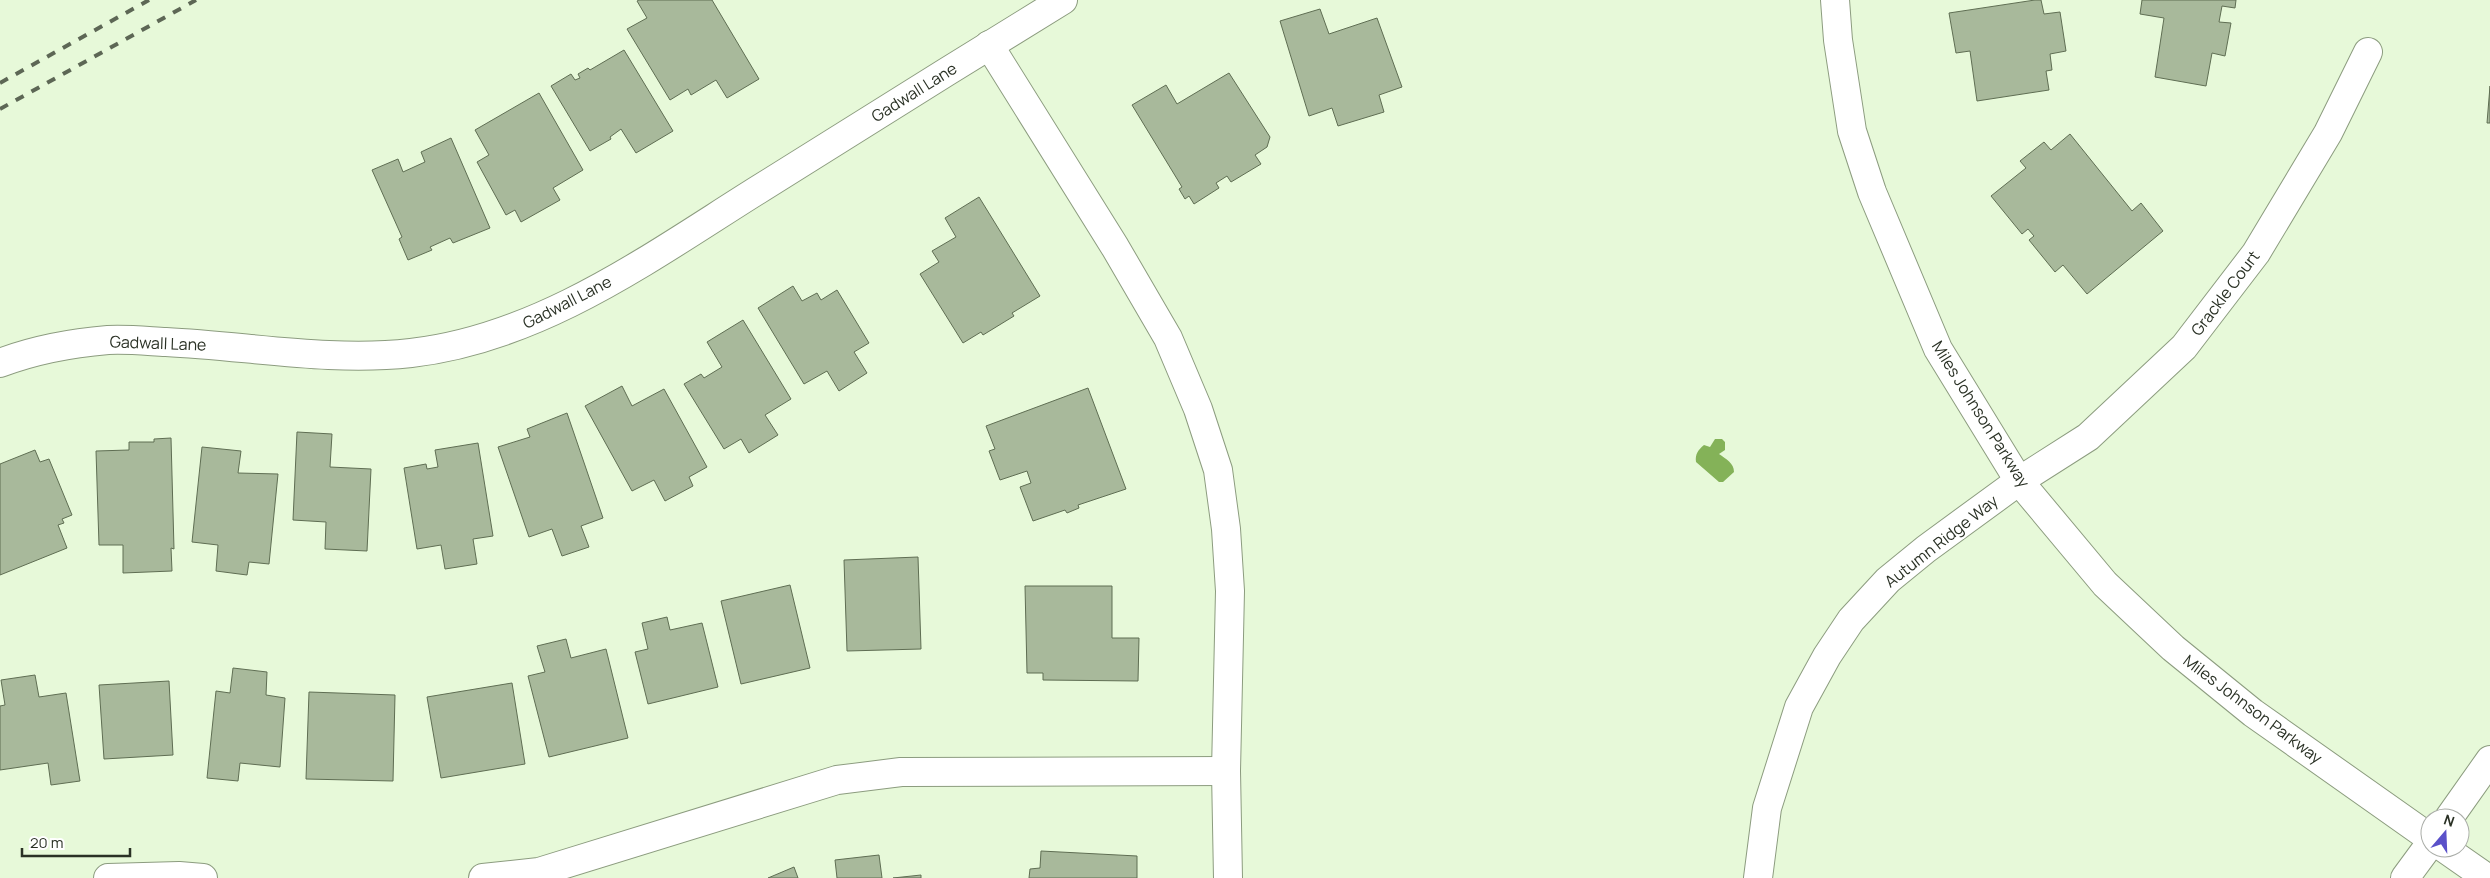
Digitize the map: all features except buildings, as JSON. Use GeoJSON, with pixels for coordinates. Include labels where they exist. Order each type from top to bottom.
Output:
{"type":"FeatureCollection","features":[{"type":"Feature","properties":{"kind":"street","name":"Gadwall Lane"},"geometry":{"type":"LineString","coordinates":[[0,363],[51,349],[111,340],[187,343],[343,356],[411,353],[476,341],[523,326],[567,305],[651,256],[1063,0]]}},
{"type":"Feature","properties":{"kind":"street","name":"Miles Johnson Parkway"},"geometry":{"type":"LineString","coordinates":[[1835,0],[1838,40],[1852,131],[1872,192],[1938,349],[2020,481],[2105,584],[2173,648],[2253,713],[2420,831]]}},
{"type":"Feature","properties":{"kind":"street"},"geometry":{"type":"LineString","coordinates":[[989,45],[1115,247],[1168,338],[1198,409],[1218,470],[1226,529],[1230,590],[1226,771],[1228,878]]}},
{"type":"Feature","properties":{"kind":"street","name":"Grackle Court"},"geometry":{"type":"LineString","coordinates":[[2020,481],[2088,437],[2184,347],[2256,253],[2328,133],[2368,52]]}},
{"type":"Feature","properties":{"kind":"street","name":"Autumn Ridge Way"},"geometry":{"type":"LineString","coordinates":[[1758,878],[1767,808],[1782,758],[1799,707],[1827,656],[1851,620],[1888,580],[1926,548],[2020,481]]}},
{"type":"Feature","properties":{"kind":"street"},"geometry":{"type":"LineString","coordinates":[[2456,808],[2490,760]]}},
{"type":"Feature","properties":{"kind":"street"},"geometry":{"type":"LineString","coordinates":[[483,878],[539,872],[837,780],[901,772],[1226,771]]}},
{"type":"Feature","properties":{"kind":"street"},"geometry":{"type":"LineString","coordinates":[[2405,878],[2420,858]]}},
{"type":"Feature","properties":{"kind":"street"},"geometry":{"type":"LineString","coordinates":[[2458,858],[2487,878]]}},
{"type":"Feature","properties":{"kind":"street"},"geometry":{"type":"LineString","coordinates":[[108,878],[179,876],[203,878]]}},
{"type":"Feature","properties":{"kind":"shaded area"},"geometry":{"type":"Polygon","coordinates":[[[1715,439],[1722,439],[1725,442],[1725,450],[1719,454],[1734,469],[1734,472],[1723,482],[1719,482],[1696,462],[1699,450],[1704,445],[1710,447],[1715,439]]]}},
{"type":"Feature","properties":{"kind":"railway"},"geometry":{"type":"LineString","coordinates":[[0,83],[149,0]]}},
{"type":"Feature","properties":{"kind":"railway"},"geometry":{"type":"LineString","coordinates":[[0,109],[196,0]]}}]}
